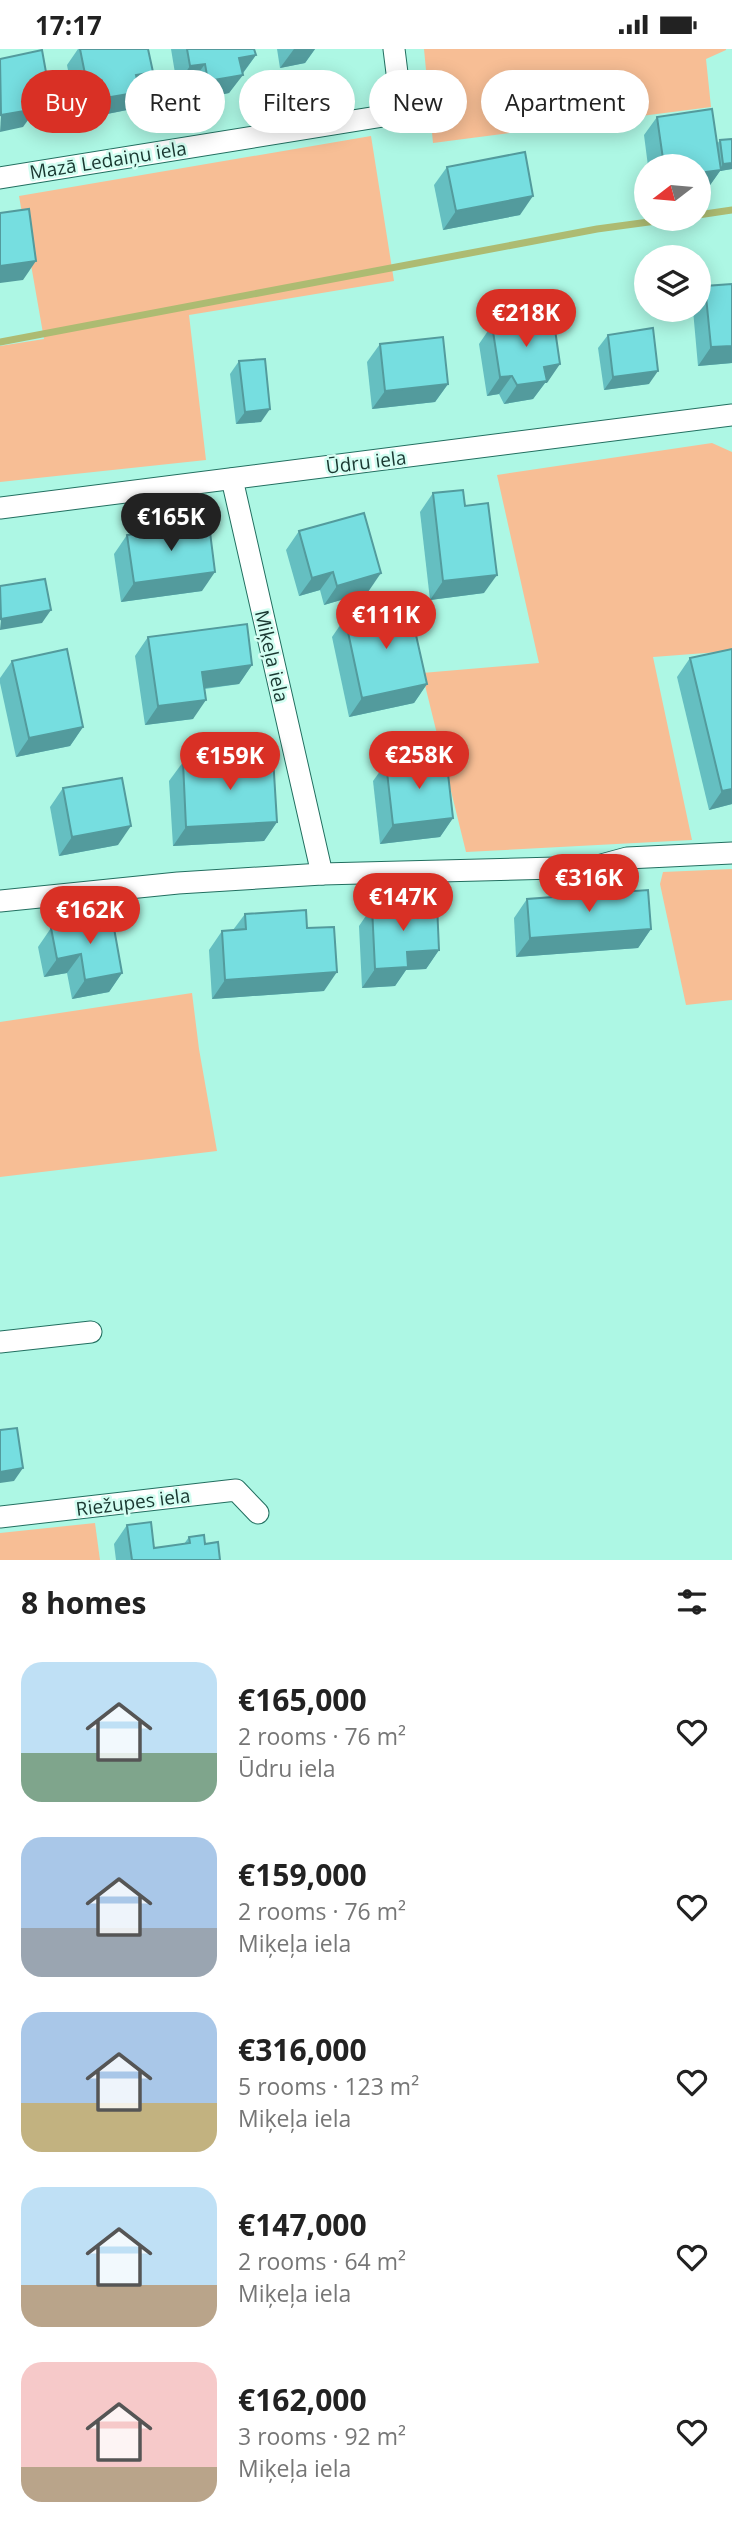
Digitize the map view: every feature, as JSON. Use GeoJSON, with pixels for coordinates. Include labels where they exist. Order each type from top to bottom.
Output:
{"type":"FeatureCollection","features":[{"type":"Feature","properties":{"kind":"street","name":"Mazā Ledaiņu iela"},"geometry":{"type":"LineString","coordinates":[[0,178],[402,113],[394,49]]}},
{"type":"Feature","properties":{"kind":"street","name":"Ūdru iela"},"geometry":{"type":"LineString","coordinates":[[0,508],[732,415]]}},
{"type":"Feature","properties":{"kind":"street","name":"Miķeļa iela"},"geometry":{"type":"LineString","coordinates":[[232,479],[322,874]]}},
{"type":"Feature","properties":{"kind":"street"},"geometry":{"type":"LineString","coordinates":[[0,901],[178,883],[322,874],[594,867],[627,858],[732,853]]}},
{"type":"Feature","properties":{"kind":"street"},"geometry":{"type":"LineString","coordinates":[[0,1342],[91,1332]]}},
{"type":"Feature","properties":{"kind":"street","name":"Riežupes iela"},"geometry":{"type":"LineString","coordinates":[[0,1517],[236,1490],[258,1513]]}},
{"type":"Feature","properties":{"kind":"shaded area"},"geometry":{"type":"Polygon","coordinates":[[[424,49],[726,49],[706,59],[711,107],[649,115],[649,70],[481,70],[481,133],[510,133],[433,143],[432,133],[467,133],[467,70],[426,70],[424,49]]]}},
{"type":"Feature","properties":{"kind":"shaded area"},"geometry":{"type":"Polygon","coordinates":[[[371,136],[394,281],[189,315],[206,460],[0,482],[0,346],[44,339],[19,196],[371,136]]]}},
{"type":"Feature","properties":{"kind":"shaded area"},"geometry":{"type":"Polygon","coordinates":[[[712,443],[732,452],[732,651],[653,657],[692,840],[466,852],[422,673],[539,663],[497,475],[712,443]]]}},
{"type":"Feature","properties":{"kind":"shaded area"},"geometry":{"type":"Polygon","coordinates":[[[732,869],[732,1000],[686,1005],[660,884],[663,872],[732,869]]]}},
{"type":"Feature","properties":{"kind":"shaded area"},"geometry":{"type":"Polygon","coordinates":[[[192,993],[217,1151],[0,1177],[0,1022],[192,993]]]}},
{"type":"Feature","properties":{"kind":"shaded area"},"geometry":{"type":"Polygon","coordinates":[[[95,1523],[100,1560],[0,1560],[0,1533],[95,1523]]]}},
{"type":"Feature","properties":{"kind":"building"},"geometry":{"type":"Polygon","coordinates":[[[80,49],[148,49],[153,70],[125,70],[125,95],[111,97],[111,70],[84,70],[80,49]]]}},
{"type":"Feature","properties":{"kind":"building"},"geometry":{"type":"Polygon","coordinates":[[[187,49],[254,49],[256,55],[239,58],[242,70],[239,70],[239,76],[225,78],[225,70],[206,70],[205,64],[190,66],[187,49]]]}},
{"type":"Feature","properties":{"kind":"building"},"geometry":{"type":"Polygon","coordinates":[[[42,50],[46,70],[21,70],[21,112],[1,115],[0,59],[42,50]]]}},
{"type":"Feature","properties":{"kind":"building"},"geometry":{"type":"Polygon","coordinates":[[[712,109],[721,170],[711,171],[711,154],[662,154],[657,117],[712,109]]]}},
{"type":"Feature","properties":{"kind":"building"},"geometry":{"type":"Polygon","coordinates":[[[732,139],[732,163],[723,164],[720,140],[732,139]]]}},
{"type":"Feature","properties":{"kind":"building"},"geometry":{"type":"Polygon","coordinates":[[[525,152],[533,196],[456,211],[447,167],[525,152]]]}},
{"type":"Feature","properties":{"kind":"building"},"geometry":{"type":"Polygon","coordinates":[[[29,209],[36,261],[0,266],[0,213],[29,209]]]}},
{"type":"Feature","properties":{"kind":"building"},"geometry":{"type":"Polygon","coordinates":[[[732,284],[732,346],[711,347],[709,322],[711,322],[711,286],[732,284]]]}},
{"type":"Feature","properties":{"kind":"building"},"geometry":{"type":"Polygon","coordinates":[[[553,316],[560,364],[544,367],[547,381],[517,385],[512,376],[500,377],[492,325],[553,316]]]}},
{"type":"Feature","properties":{"kind":"building"},"geometry":{"type":"Polygon","coordinates":[[[653,328],[658,371],[613,377],[608,335],[653,328]]]}},
{"type":"Feature","properties":{"kind":"building"},"geometry":{"type":"Polygon","coordinates":[[[443,337],[448,384],[385,391],[380,344],[443,337]]]}},
{"type":"Feature","properties":{"kind":"building"},"geometry":{"type":"Polygon","coordinates":[[[265,359],[270,409],[245,412],[239,361],[265,359]]]}},
{"type":"Feature","properties":{"kind":"building"},"geometry":{"type":"Polygon","coordinates":[[[463,490],[465,506],[488,503],[497,575],[443,581],[433,493],[463,490]]]}},
{"type":"Feature","properties":{"kind":"building"},"geometry":{"type":"Polygon","coordinates":[[[364,513],[381,573],[337,586],[333,572],[312,578],[299,531],[364,513]]]}},
{"type":"Feature","properties":{"kind":"building"},"geometry":{"type":"Polygon","coordinates":[[[209,524],[215,572],[134,583],[127,535],[209,524]]]}},
{"type":"Feature","properties":{"kind":"building"},"geometry":{"type":"Polygon","coordinates":[[[45,579],[51,610],[1,619],[0,586],[45,579]]]}},
{"type":"Feature","properties":{"kind":"building"},"geometry":{"type":"Polygon","coordinates":[[[409,604],[427,684],[362,698],[345,618],[409,604]]]}},
{"type":"Feature","properties":{"kind":"building"},"geometry":{"type":"Polygon","coordinates":[[[247,624],[252,665],[202,672],[206,700],[158,706],[148,637],[247,624]]]}},
{"type":"Feature","properties":{"kind":"building"},"geometry":{"type":"Polygon","coordinates":[[[67,649],[83,727],[29,738],[12,661],[67,649]]]}},
{"type":"Feature","properties":{"kind":"building"},"geometry":{"type":"Polygon","coordinates":[[[732,649],[732,789],[722,791],[690,658],[732,649]]]}},
{"type":"Feature","properties":{"kind":"building"},"geometry":{"type":"Polygon","coordinates":[[[446,756],[453,818],[393,825],[386,763],[446,756]]]}},
{"type":"Feature","properties":{"kind":"building"},"geometry":{"type":"Polygon","coordinates":[[[273,757],[277,822],[186,827],[183,762],[273,757]]]}},
{"type":"Feature","properties":{"kind":"building"},"geometry":{"type":"Polygon","coordinates":[[[122,778],[131,826],[72,837],[63,788],[122,778]]]}},
{"type":"Feature","properties":{"kind":"building"},"geometry":{"type":"Polygon","coordinates":[[[648,890],[651,929],[530,938],[527,899],[648,890]]]}},
{"type":"Feature","properties":{"kind":"building"},"geometry":{"type":"Polygon","coordinates":[[[437,904],[439,950],[407,952],[408,967],[375,969],[372,907],[437,904]]]}},
{"type":"Feature","properties":{"kind":"building"},"geometry":{"type":"Polygon","coordinates":[[[306,910],[307,928],[334,927],[337,972],[225,980],[222,931],[246,929],[245,914],[306,910]]]}},
{"type":"Feature","properties":{"kind":"building"},"geometry":{"type":"Polygon","coordinates":[[[112,917],[122,973],[85,980],[81,954],[57,959],[51,928],[112,917]]]}},
{"type":"Feature","properties":{"kind":"building"},"geometry":{"type":"Polygon","coordinates":[[[17,1428],[23,1468],[0,1472],[0,1430],[17,1428]]]}},
{"type":"Feature","properties":{"kind":"building"},"geometry":{"type":"Polygon","coordinates":[[[151,1522],[154,1548],[190,1543],[189,1537],[204,1535],[205,1544],[218,1542],[220,1560],[132,1560],[127,1525],[151,1522]]]}},
{"type":"Feature","properties":{"kind":"waterway"},"geometry":{"type":"LineString","coordinates":[[711,213],[732,210]]}},
{"type":"Feature","properties":{"kind":"waterway"},"geometry":{"type":"LineString","coordinates":[[0,342],[634,224]]}}]}
